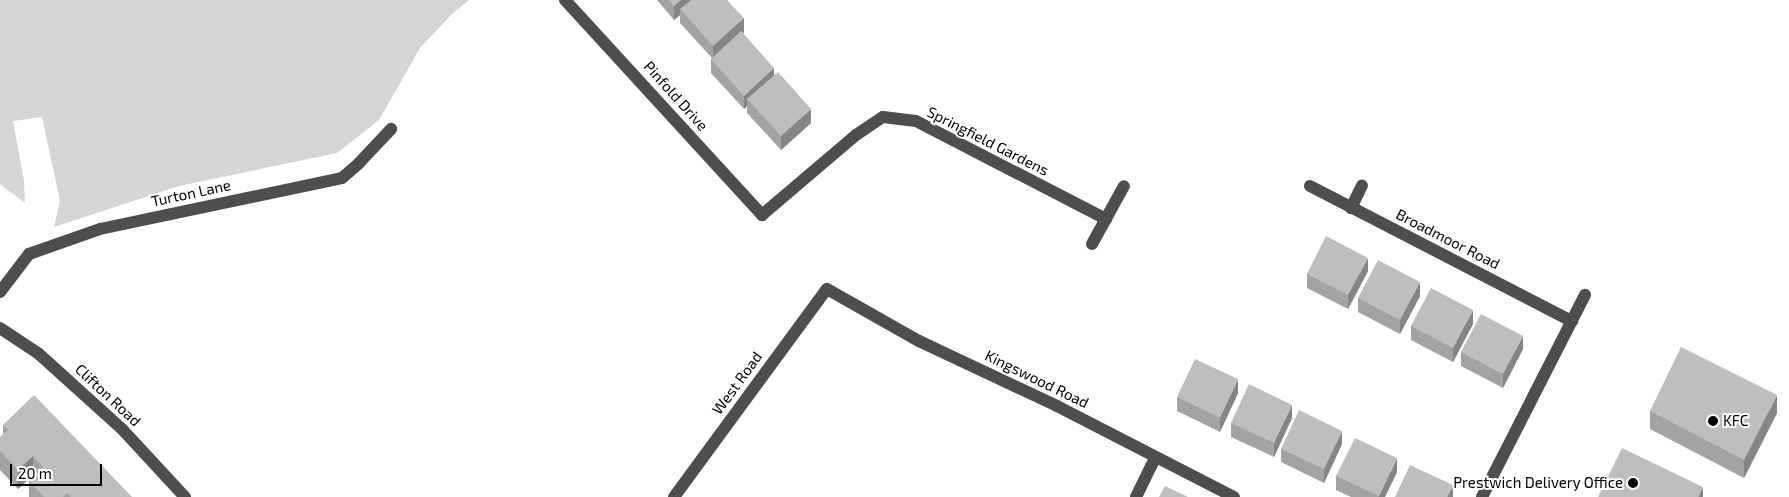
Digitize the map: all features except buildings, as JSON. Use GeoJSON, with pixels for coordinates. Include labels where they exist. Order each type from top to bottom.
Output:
{"type":"FeatureCollection","features":[{"type":"Feature","properties":{"kind":"street","name":"Pinfold Drive"},"geometry":{"type":"LineString","coordinates":[[565,0],[762,214]]}},
{"type":"Feature","properties":{"kind":"street","name":"Springfield Gardens"},"geometry":{"type":"LineString","coordinates":[[762,214],[856,135],[882,117],[916,122],[1106,219]]}},
{"type":"Feature","properties":{"kind":"street","name":"Turton Lane"},"geometry":{"type":"LineString","coordinates":[[0,292],[29,254],[100,229],[342,178],[360,163],[391,129]]}},
{"type":"Feature","properties":{"kind":"street"},"geometry":{"type":"LineString","coordinates":[[1351,208],[1362,185]]}},
{"type":"Feature","properties":{"kind":"street"},"geometry":{"type":"LineString","coordinates":[[1092,244],[1124,186]]}},
{"type":"Feature","properties":{"kind":"street","name":"Broadmoor Road"},"geometry":{"type":"LineString","coordinates":[[1310,186],[1572,321]]}},
{"type":"Feature","properties":{"kind":"street","name":"Kingswood Road"},"geometry":{"type":"LineString","coordinates":[[827,289],[919,341],[1057,406],[1234,497]]}},
{"type":"Feature","properties":{"kind":"street","name":"West Road"},"geometry":{"type":"LineString","coordinates":[[674,497],[827,289]]}},
{"type":"Feature","properties":{"kind":"street"},"geometry":{"type":"LineString","coordinates":[[1482,497],[1585,295]]}},
{"type":"Feature","properties":{"kind":"street","name":"Clifton Road"},"geometry":{"type":"LineString","coordinates":[[0,328],[38,354],[122,428],[185,497]]}},
{"type":"Feature","properties":{"kind":"street"},"geometry":{"type":"LineString","coordinates":[[1136,497],[1155,458]]}},
{"type":"Feature","properties":{"kind":"shaded area"},"geometry":{"type":"Polygon","coordinates":[[[0,0],[469,0],[452,14],[420,48],[379,120],[337,153],[179,186],[54,227],[60,201],[42,117],[13,121],[24,181],[25,203],[0,184],[0,0]]]}},
{"type":"Feature","properties":{"kind":"place","name":"KFC"},"geometry":{"type":"Point","coordinates":[1713,421]}},
{"type":"Feature","properties":{"kind":"place","name":"Prestwich Delivery Office"},"geometry":{"type":"Point","coordinates":[1633,483]}}]}
